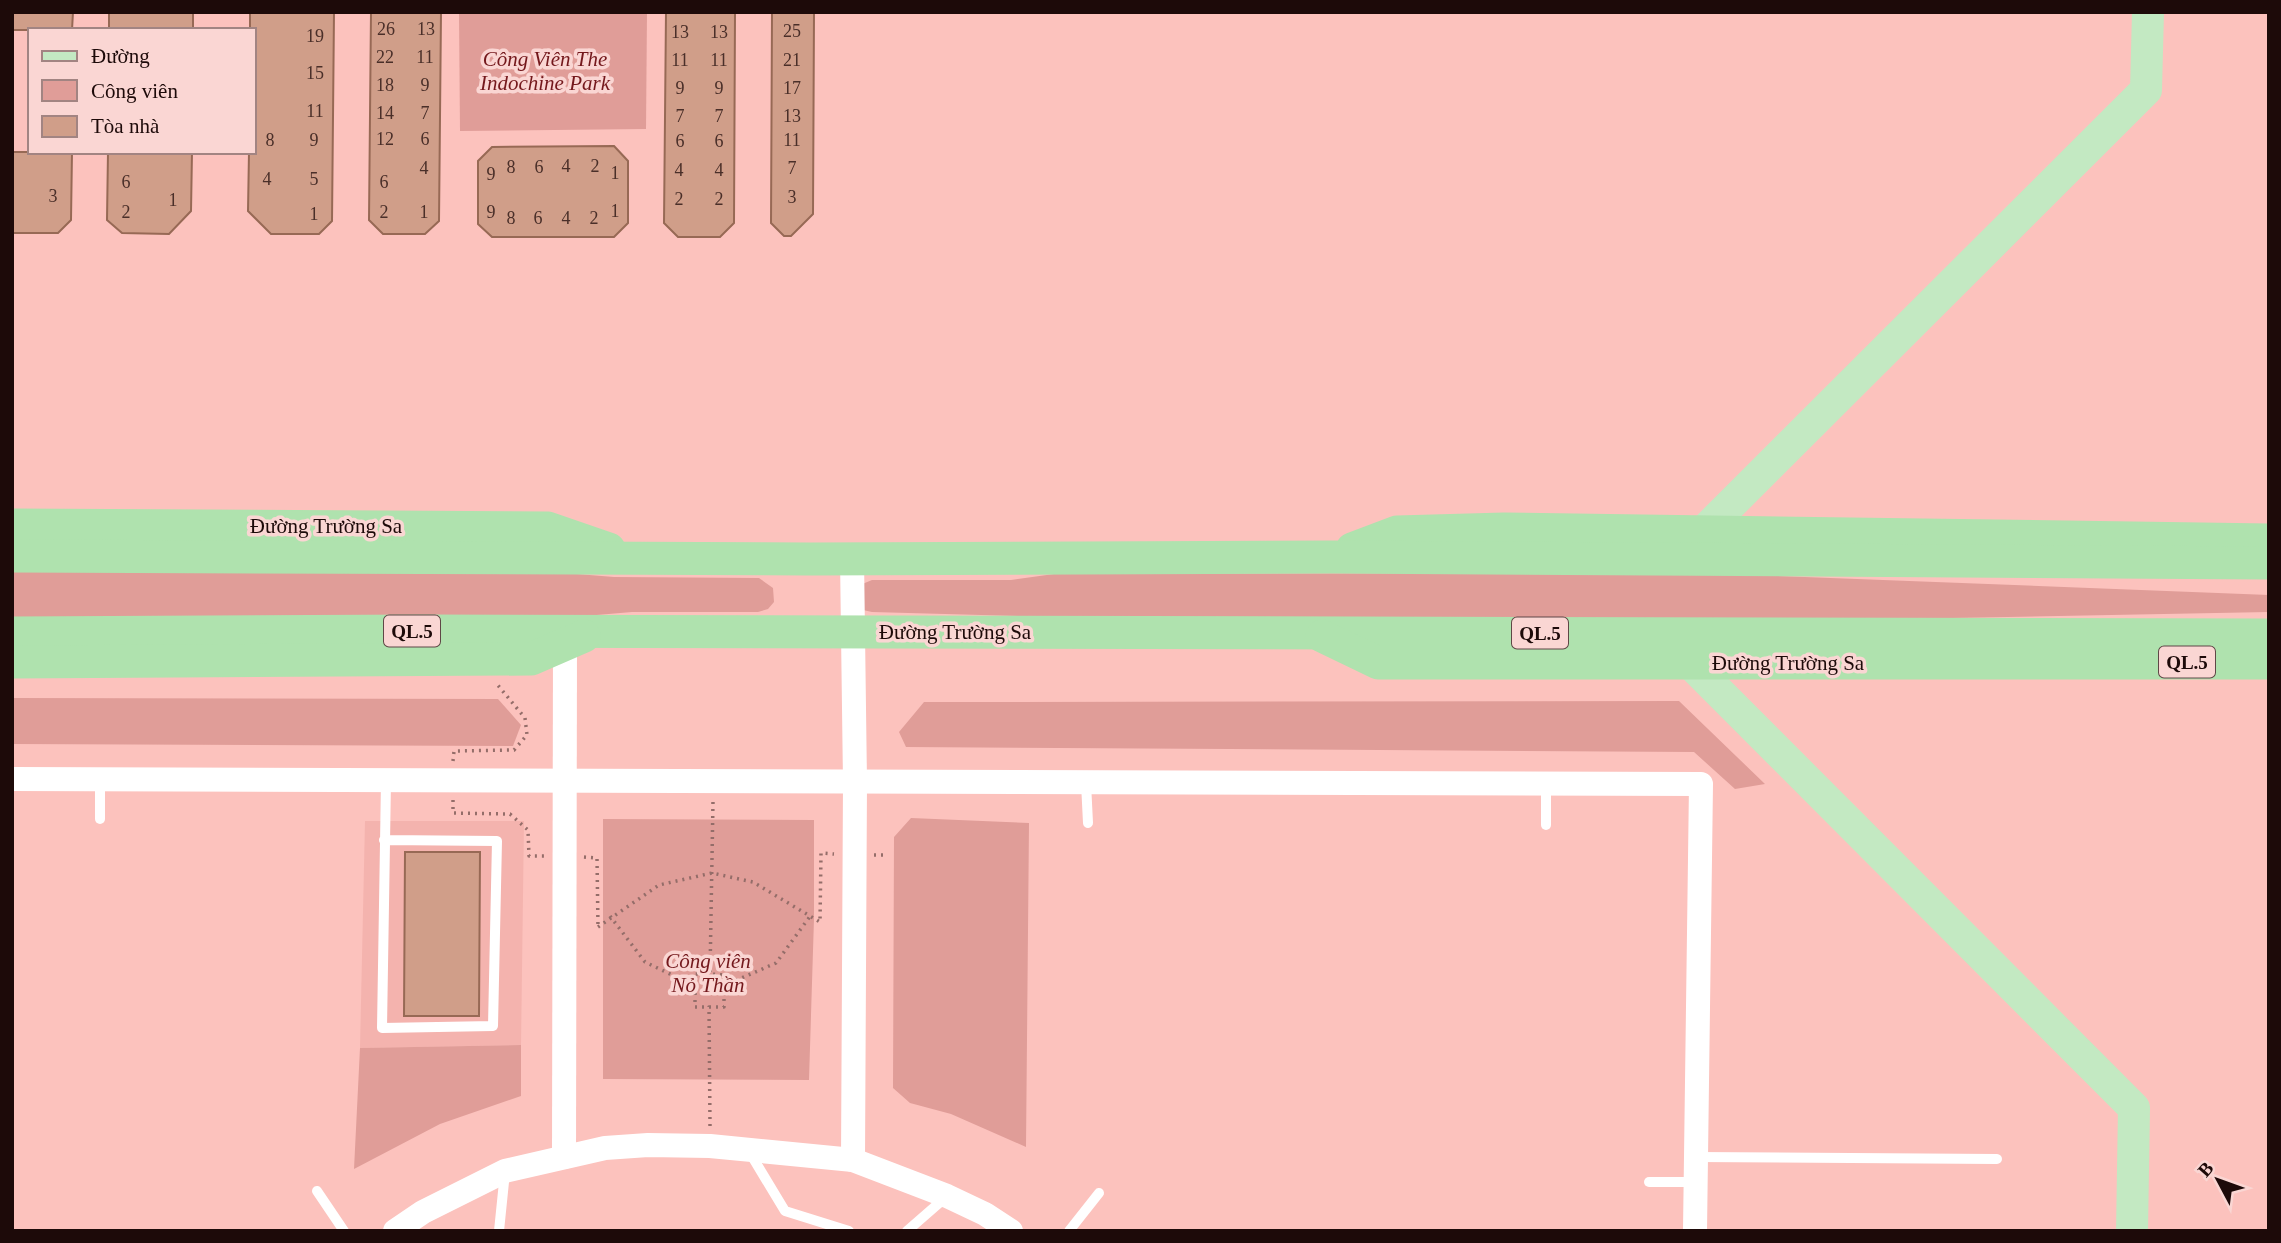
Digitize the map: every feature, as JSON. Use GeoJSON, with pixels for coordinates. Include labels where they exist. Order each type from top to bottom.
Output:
{"type":"FeatureCollection","features":[{"type":"Feature","properties":{"kind":"highway","name":"Đường Trường Sa"},"geometry":{"type":"LineString","coordinates":[[12,525],[444,543],[635,558],[1333,556],[2269,563]]}},
{"type":"Feature","properties":{"kind":"highway","name":"Đường Trường Sa"},"geometry":{"type":"LineString","coordinates":[[1333,556],[1397,532],[1504,528],[2269,540]]}},
{"type":"Feature","properties":{"kind":"highway","name":"Đường Trường Sa"},"geometry":{"type":"LineString","coordinates":[[12,556],[444,543]]}},
{"type":"Feature","properties":{"kind":"highway","name":"Đường Trường Sa"},"geometry":{"type":"LineString","coordinates":[[12,633],[424,645],[531,659],[596,631]]}},
{"type":"Feature","properties":{"kind":"highway","name":"Đường Trường Sa"},"geometry":{"type":"LineString","coordinates":[[12,662],[424,645],[596,631],[2269,635]]}},
{"type":"Feature","properties":{"kind":"highway","name":"Đường Trường Sa"},"geometry":{"type":"LineString","coordinates":[[1314,633],[1378,663],[2269,663]]}},
{"type":"Feature","properties":{"kind":"main road"},"geometry":{"type":"LineString","coordinates":[[1704,531],[2146,90],[2148,12]]}},
{"type":"Feature","properties":{"kind":"main road"},"geometry":{"type":"LineString","coordinates":[[1691,664],[2134,1108],[2132,1231]]}},
{"type":"Feature","properties":{"kind":"street"},"geometry":{"type":"LineString","coordinates":[[852,558],[855,782],[853,1160]]}},
{"type":"Feature","properties":{"kind":"street"},"geometry":{"type":"LineString","coordinates":[[564,1157],[565,645]]}},
{"type":"Feature","properties":{"kind":"street"},"geometry":{"type":"LineString","coordinates":[[12,779],[1701,784],[1695,1231]]}},
{"type":"Feature","properties":{"kind":"street"},"geometry":{"type":"LineString","coordinates":[[395,1231],[423,1212],[505,1171],[616,1147],[648,1145],[710,1146],[853,1160],[947,1196],[985,1214],[1011,1231]]}},
{"type":"Feature","properties":{"kind":"lane"},"geometry":{"type":"LineString","coordinates":[[100,780],[100,819]]}},
{"type":"Feature","properties":{"kind":"lane"},"geometry":{"type":"LineString","coordinates":[[384,840],[496,841],[493,1026],[382,1028],[384,840],[386,780]]}},
{"type":"Feature","properties":{"kind":"lane"},"geometry":{"type":"LineString","coordinates":[[1086,783],[1088,823]]}},
{"type":"Feature","properties":{"kind":"lane"},"geometry":{"type":"LineString","coordinates":[[1546,784],[1546,825]]}},
{"type":"Feature","properties":{"kind":"lane"},"geometry":{"type":"LineString","coordinates":[[748,1150],[785,1211],[849,1231]]}},
{"type":"Feature","properties":{"kind":"lane"},"geometry":{"type":"LineString","coordinates":[[1696,1157],[1997,1158]]}},
{"type":"Feature","properties":{"kind":"lane"},"geometry":{"type":"LineString","coordinates":[[499,1231],[505,1171]]}},
{"type":"Feature","properties":{"kind":"lane"},"geometry":{"type":"LineString","coordinates":[[1649,1182],[1694,1182]]}},
{"type":"Feature","properties":{"kind":"lane"},"geometry":{"type":"LineString","coordinates":[[317,1191],[344,1231]]}},
{"type":"Feature","properties":{"kind":"lane"},"geometry":{"type":"LineString","coordinates":[[1069,1231],[1099,1193]]}},
{"type":"Feature","properties":{"kind":"lane"},"geometry":{"type":"LineString","coordinates":[[907,1231],[947,1196]]}},
{"type":"Feature","properties":{"kind":"path"},"geometry":{"type":"LineString","coordinates":[[494,681],[526,718],[527,735],[514,750],[454,751],[453,813],[510,814],[528,830],[529,856],[597,858],[598,927],[610,916],[659,885],[712,873],[753,882],[820,922],[821,853],[888,855]]}},
{"type":"Feature","properties":{"kind":"path"},"geometry":{"type":"LineString","coordinates":[[710,974],[714,781]]}},
{"type":"Feature","properties":{"kind":"path"},"geometry":{"type":"LineString","coordinates":[[723,986],[776,963],[810,915]]}},
{"type":"Feature","properties":{"kind":"path"},"geometry":{"type":"LineString","coordinates":[[610,916],[645,962],[695,986]]}},
{"type":"Feature","properties":{"kind":"path"},"geometry":{"type":"LineString","coordinates":[[695,974],[724,975],[724,1007],[695,1007],[695,986],[695,974]]}},
{"type":"Feature","properties":{"kind":"path"},"geometry":{"type":"LineString","coordinates":[[709,1007],[710,1146]]}},
{"type":"Feature","properties":{"kind":"shaded area"},"geometry":{"type":"Polygon","coordinates":[[[365,821],[524,821],[521,1045],[360,1048],[365,821]]]}},
{"type":"Feature","properties":{"kind":"green space","name":"Công Viên The Indochine Park"},"geometry":{"type":"Polygon","coordinates":[[[459,12],[647,12],[646,129],[460,131],[459,12]]]}},
{"type":"Feature","properties":{"kind":"green space"},"geometry":{"type":"Polygon","coordinates":[[[12,571],[577,574],[614,577],[759,578],[773,588],[774,602],[768,609],[758,612],[632,612],[573,617],[12,619],[12,571]]]}},
{"type":"Feature","properties":{"kind":"green space"},"geometry":{"type":"Polygon","coordinates":[[[1054,574],[1754,575],[2269,595],[2269,612],[1845,620],[1049,617],[872,612],[863,610],[860,585],[872,580],[1011,580],[1054,574]]]}},
{"type":"Feature","properties":{"kind":"green space"},"geometry":{"type":"Polygon","coordinates":[[[12,698],[498,699],[521,725],[513,746],[12,744],[12,698]]]}},
{"type":"Feature","properties":{"kind":"green space"},"geometry":{"type":"Polygon","coordinates":[[[1679,701],[1765,784],[1735,789],[1694,752],[906,747],[899,732],[924,702],[1679,701]]]}},
{"type":"Feature","properties":{"kind":"green space"},"geometry":{"type":"Polygon","coordinates":[[[911,818],[1029,823],[1026,1147],[951,1114],[910,1103],[893,1088],[894,837],[911,818]]]}},
{"type":"Feature","properties":{"kind":"green space","name":"Công viên Nỏ Thần"},"geometry":{"type":"Polygon","coordinates":[[[603,819],[814,820],[809,1080],[603,1079],[603,819]]]}},
{"type":"Feature","properties":{"kind":"green space"},"geometry":{"type":"Polygon","coordinates":[[[521,1045],[521,1096],[440,1124],[354,1169],[360,1048],[521,1045]]]}},
{"type":"Feature","properties":{"kind":"building"},"geometry":{"type":"Polygon","coordinates":[[[12,12],[73,12],[72,28],[12,30],[12,12]]]}},
{"type":"Feature","properties":{"kind":"building"},"geometry":{"type":"Polygon","coordinates":[[[109,12],[193,12],[193,28],[109,28],[109,12]]]}},
{"type":"Feature","properties":{"kind":"building"},"geometry":{"type":"Polygon","coordinates":[[[250,12],[334,12],[332,221],[319,234],[271,234],[248,211],[249,154],[256,154],[256,28],[250,28],[250,12]]]}},
{"type":"Feature","properties":{"kind":"building"},"geometry":{"type":"Polygon","coordinates":[[[371,12],[441,12],[439,221],[425,234],[383,234],[369,220],[371,12]]]}},
{"type":"Feature","properties":{"kind":"building"},"geometry":{"type":"Polygon","coordinates":[[[666,12],[735,12],[734,223],[720,237],[678,237],[664,223],[666,12]]]}},
{"type":"Feature","properties":{"kind":"building"},"geometry":{"type":"Polygon","coordinates":[[[772,12],[814,12],[813,214],[791,236],[784,236],[771,223],[772,12]]]}},
{"type":"Feature","properties":{"kind":"building"},"geometry":{"type":"Polygon","coordinates":[[[614,146],[628,161],[628,223],[614,237],[492,237],[478,224],[478,161],[492,147],[614,146]]]}},
{"type":"Feature","properties":{"kind":"building"},"geometry":{"type":"Polygon","coordinates":[[[12,152],[72,154],[71,220],[58,233],[12,233],[12,152]]]}},
{"type":"Feature","properties":{"kind":"building"},"geometry":{"type":"Polygon","coordinates":[[[108,154],[192,154],[191,211],[169,234],[122,233],[107,220],[108,154]]]}},
{"type":"Feature","properties":{"kind":"building"},"geometry":{"type":"Polygon","coordinates":[[[405,852],[480,852],[479,1016],[404,1016],[405,852]]]}}]}
